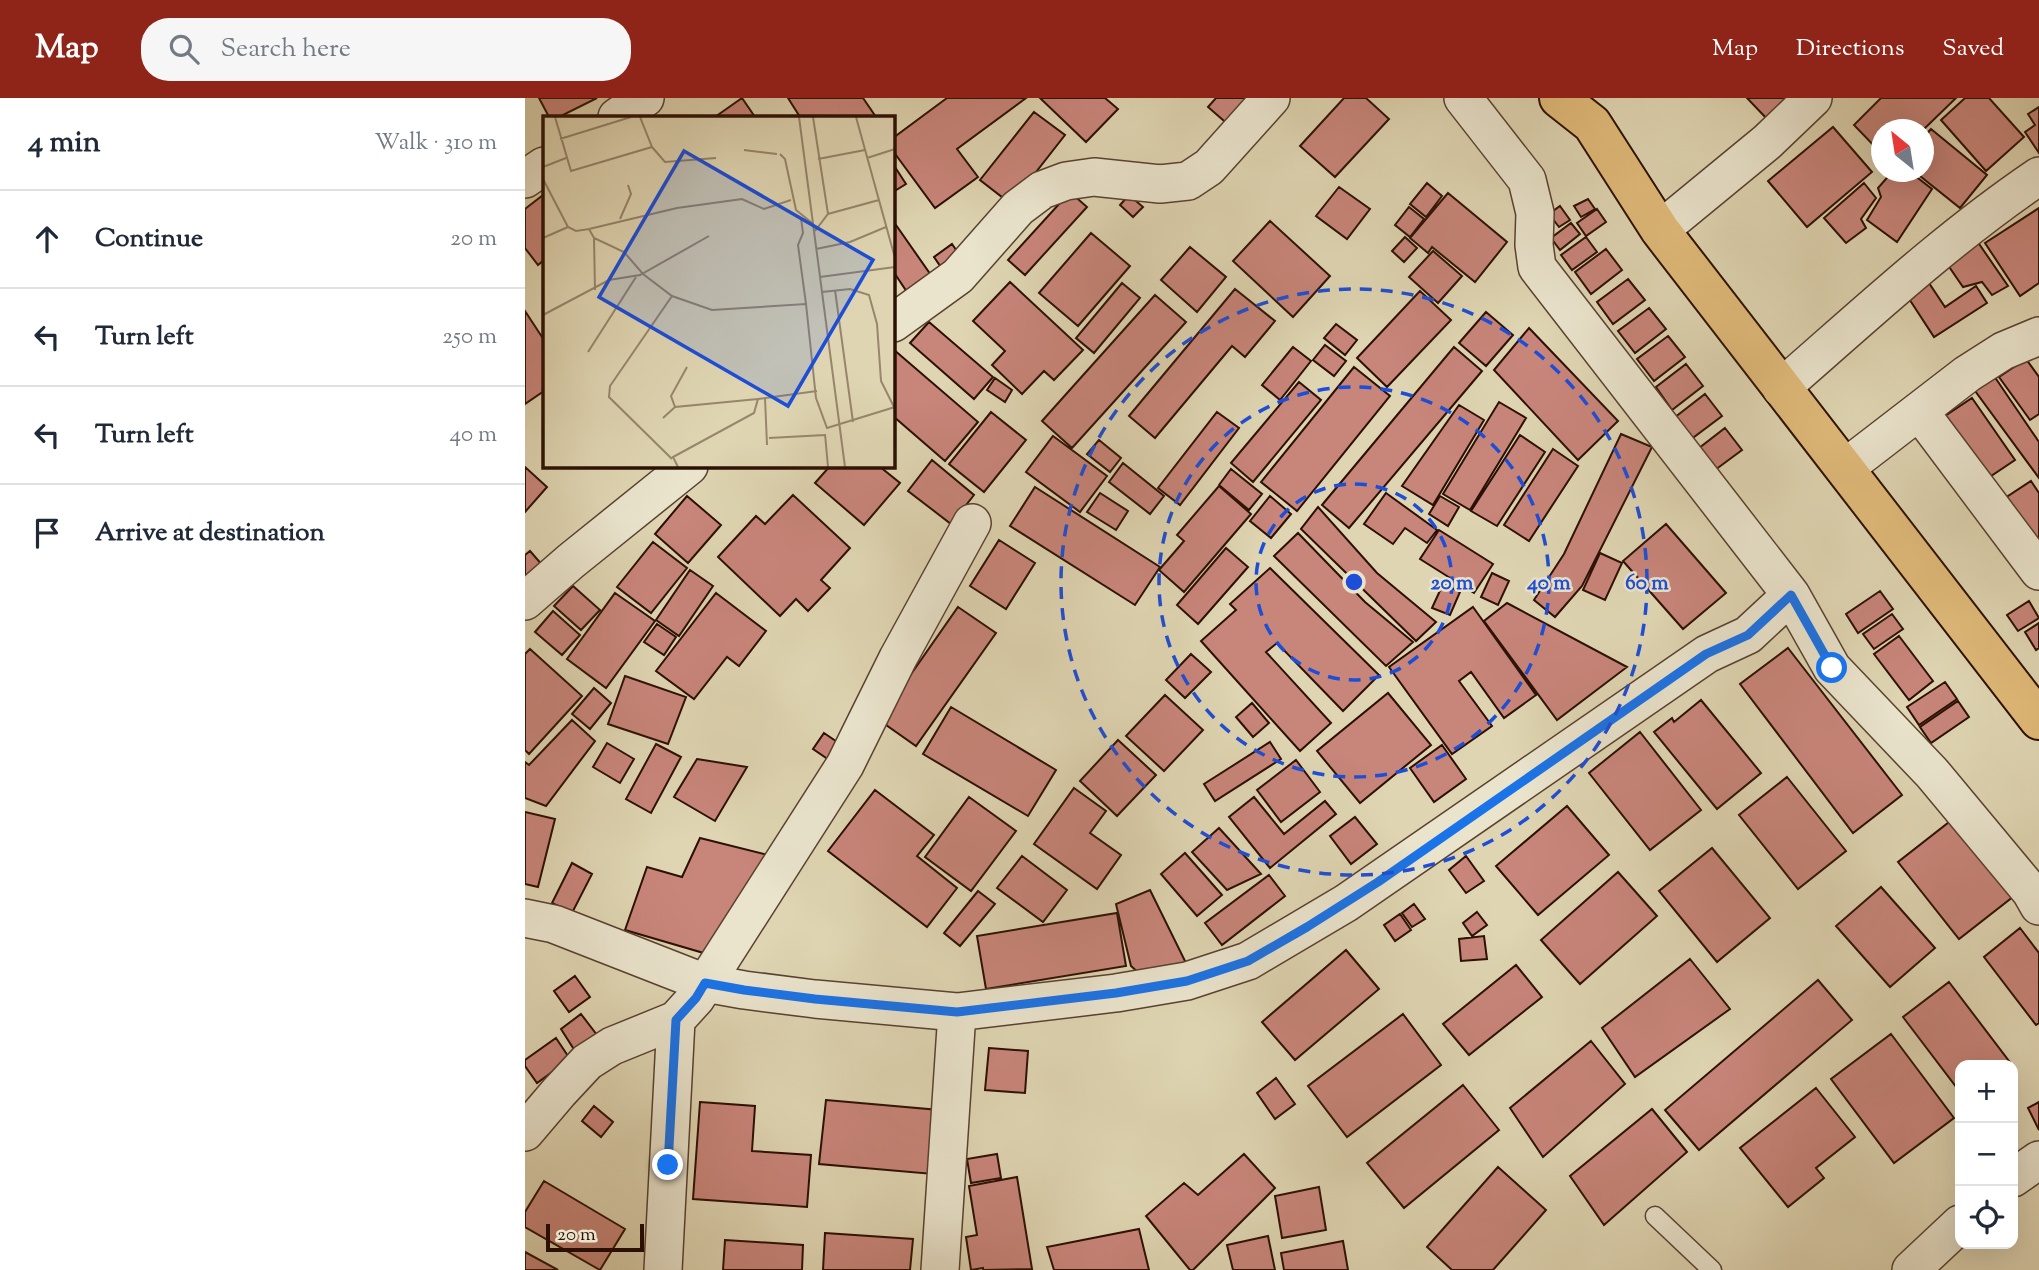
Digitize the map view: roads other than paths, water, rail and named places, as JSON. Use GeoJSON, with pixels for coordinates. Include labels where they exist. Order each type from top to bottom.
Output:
{"type":"FeatureCollection","features":[{"type":"Feature","properties":{"kind":"highway"},"geometry":{"type":"LineString","coordinates":[[1559,98],[1592,107],[1660,230],[2039,720]]}},
{"type":"Feature","properties":{"kind":"street"},"geometry":{"type":"LineString","coordinates":[[618,116],[645,98]]}},
{"type":"Feature","properties":{"kind":"street"},"geometry":{"type":"LineString","coordinates":[[894,322],[958,276],[1019,208],[1042,190],[1066,181],[1094,177],[1160,184],[1188,181],[1209,167],[1271,98]]}},
{"type":"Feature","properties":{"kind":"street"},"geometry":{"type":"LineString","coordinates":[[1463,98],[1527,180],[1535,213],[1534,245],[1537,267],[1791,595],[1832,668],[1933,773],[2031,892],[2039,906]]}},
{"type":"Feature","properties":{"kind":"street"},"geometry":{"type":"LineString","coordinates":[[1660,230],[1767,142],[1813,98]]}},
{"type":"Feature","properties":{"kind":"street"},"geometry":{"type":"LineString","coordinates":[[525,179],[543,167]]}},
{"type":"Feature","properties":{"kind":"street"},"geometry":{"type":"LineString","coordinates":[[1781,388],[1951,240],[1991,208],[2039,176]]}},
{"type":"Feature","properties":{"kind":"street"},"geometry":{"type":"LineString","coordinates":[[1845,468],[1968,374],[2003,351],[2039,337]]}},
{"type":"Feature","properties":{"kind":"street"},"geometry":{"type":"LineString","coordinates":[[1919,411],[2039,571]]}},
{"type":"Feature","properties":{"kind":"street"},"geometry":{"type":"LineString","coordinates":[[525,601],[688,467]]}},
{"type":"Feature","properties":{"kind":"street"},"geometry":{"type":"LineString","coordinates":[[525,1132],[587,1062],[613,1046],[676,1020],[696,998],[845,765],[898,658],[972,523]]}},
{"type":"Feature","properties":{"kind":"street"},"geometry":{"type":"LineString","coordinates":[[525,918],[554,925],[705,983],[815,999],[957,1012],[1116,993],[1187,981],[1248,961],[1378,882],[1706,654],[1748,635],[1791,595]]}},
{"type":"Feature","properties":{"kind":"street"},"geometry":{"type":"LineString","coordinates":[[940,1270],[957,1012]]}},
{"type":"Feature","properties":{"kind":"street"},"geometry":{"type":"LineString","coordinates":[[663,1270],[676,1020]]}},
{"type":"Feature","properties":{"kind":"street"},"geometry":{"type":"LineString","coordinates":[[2018,1175],[2039,1160]]}},
{"type":"Feature","properties":{"kind":"street"},"geometry":{"type":"LineString","coordinates":[[1911,1270],[1955,1229]]}},
{"type":"Feature","properties":{"kind":"lane"},"geometry":{"type":"LineString","coordinates":[[1655,1216],[1712,1270]]}}]}
